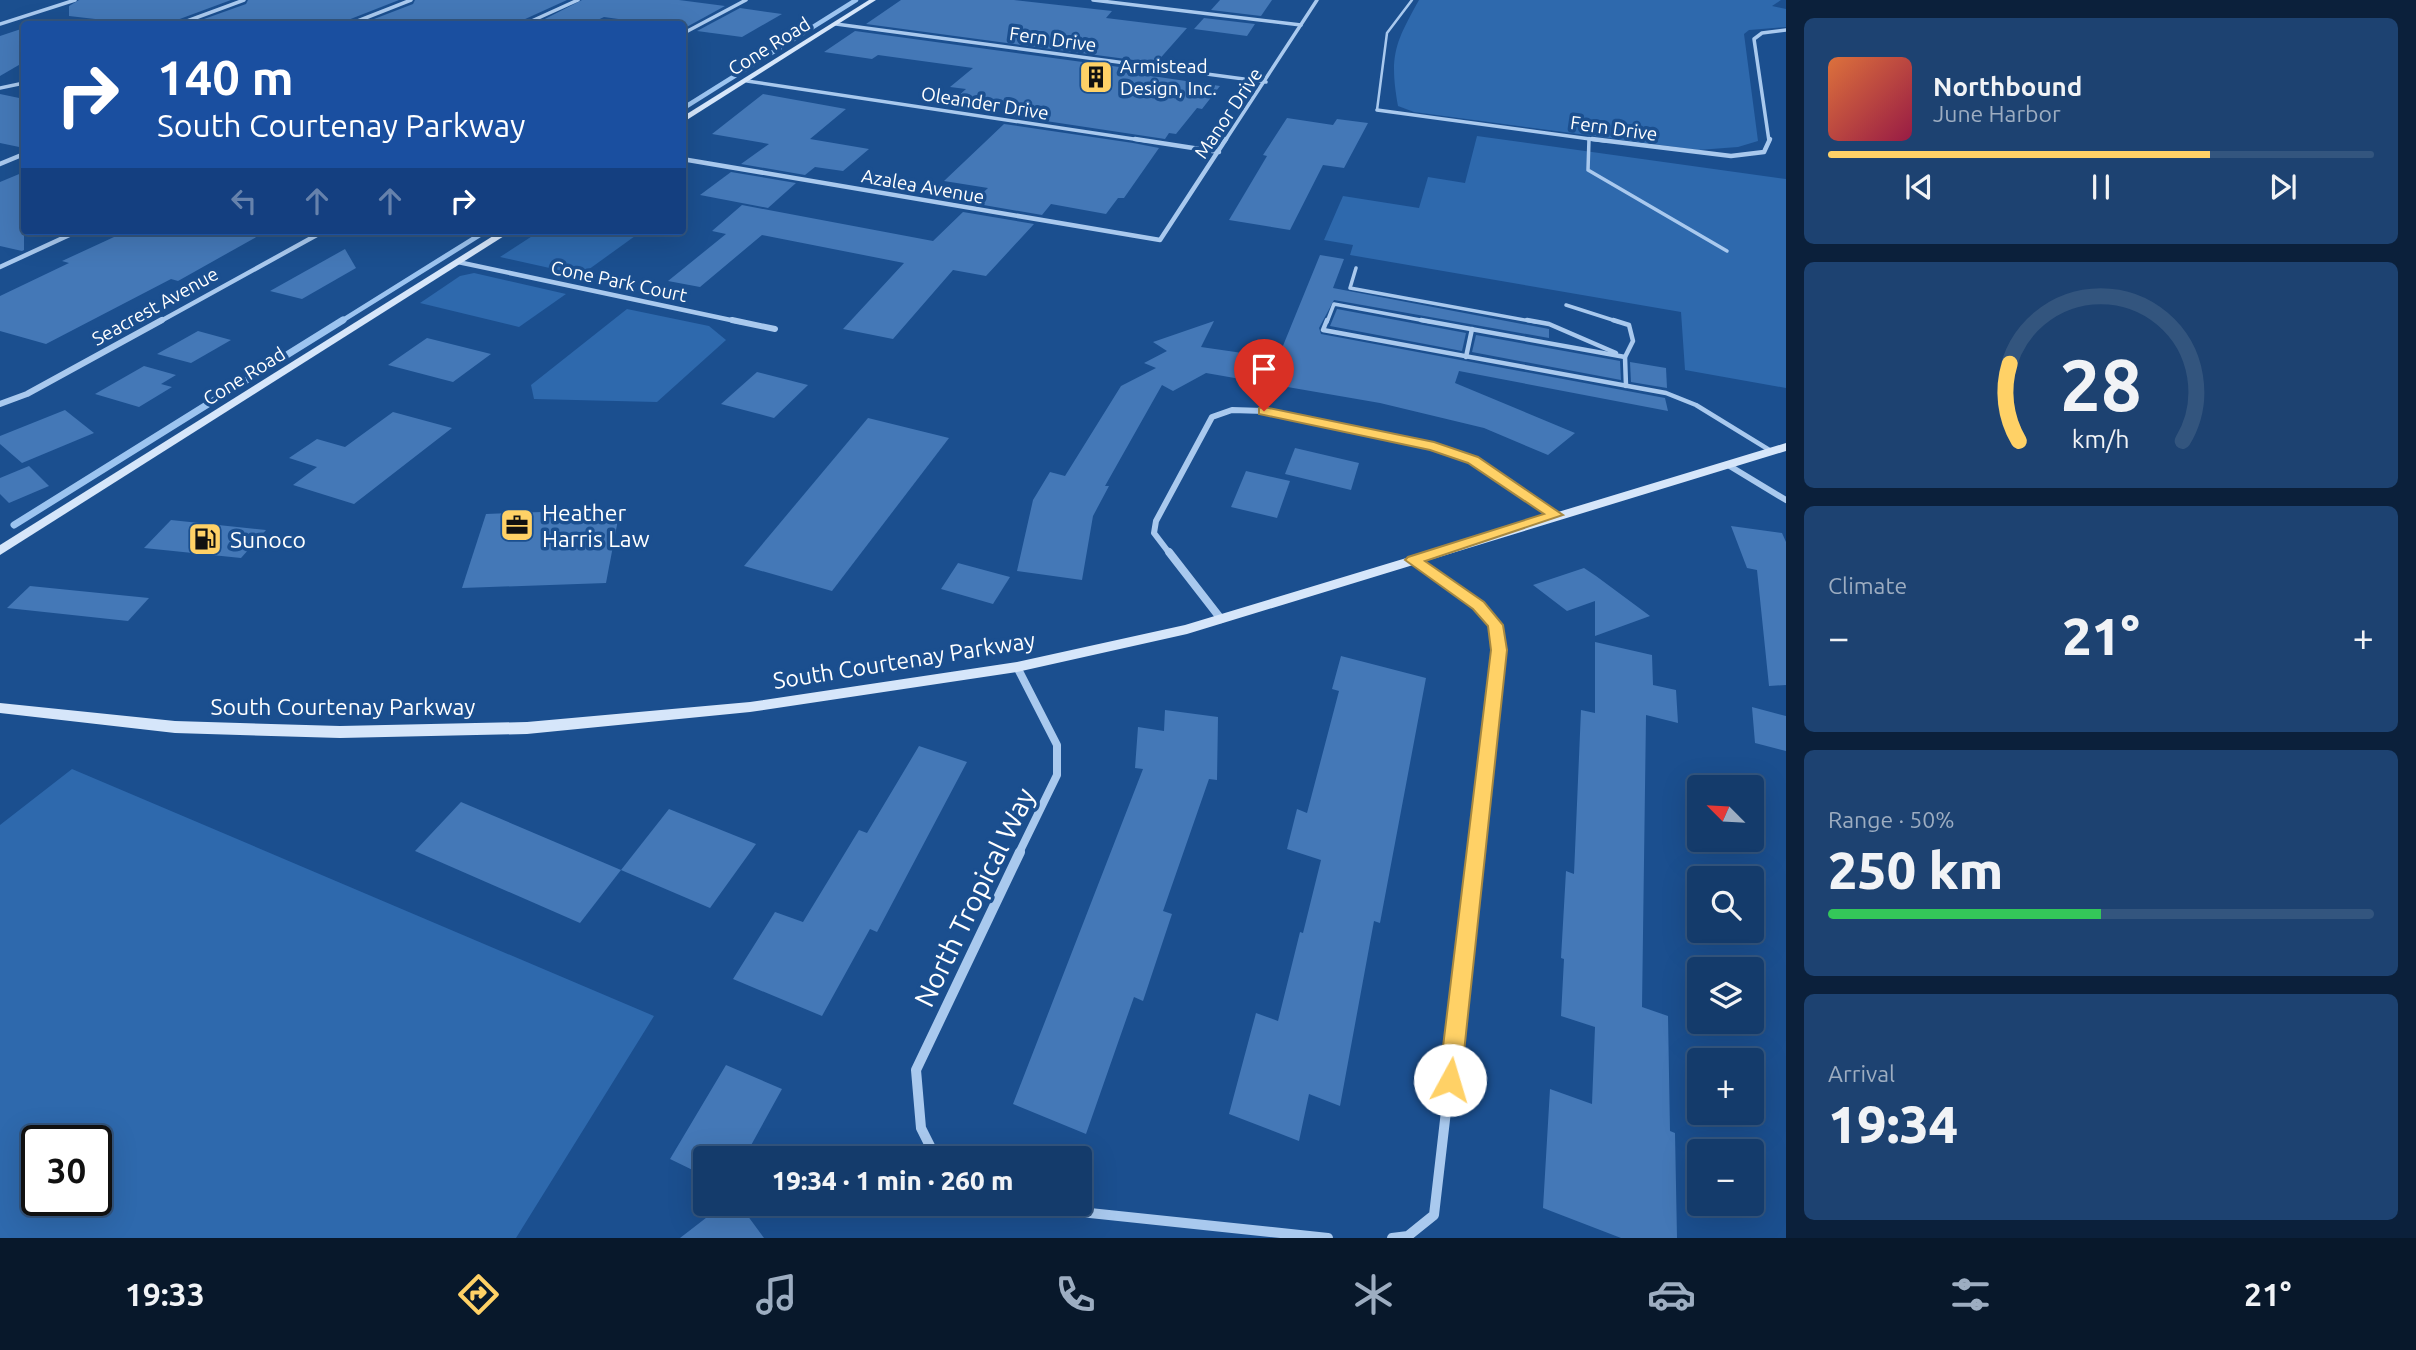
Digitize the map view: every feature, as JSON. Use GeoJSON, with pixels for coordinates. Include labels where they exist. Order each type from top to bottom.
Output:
{"type":"FeatureCollection","features":[{"type":"Feature","properties":{"kind":"main road","name":"Cone Road"},"geometry":{"type":"LineString","coordinates":[[686,119],[873,0]]}},
{"type":"Feature","properties":{"kind":"main road","name":"Cone Road"},"geometry":{"type":"LineString","coordinates":[[0,551],[501,235]]}},
{"type":"Feature","properties":{"kind":"main road","name":"South Courtenay Parkway"},"geometry":{"type":"LineString","coordinates":[[0,708],[175,727],[340,732],[527,728],[750,707],[1017,667],[1221,619],[1779,449]]}},
{"type":"Feature","properties":{"kind":"street"},"geometry":{"type":"LineString","coordinates":[[0,24],[75,0]]}},
{"type":"Feature","properties":{"kind":"street"},"geometry":{"type":"LineString","coordinates":[[187,21],[244,0]]}},
{"type":"Feature","properties":{"kind":"street"},"geometry":{"type":"LineString","coordinates":[[358,21],[411,0]]}},
{"type":"Feature","properties":{"kind":"street"},"geometry":{"type":"LineString","coordinates":[[532,21],[578,0]]}},
{"type":"Feature","properties":{"kind":"street"},"geometry":{"type":"LineString","coordinates":[[686,32],[746,0]]}},
{"type":"Feature","properties":{"kind":"street"},"geometry":{"type":"LineString","coordinates":[[1093,0],[1301,25]]}},
{"type":"Feature","properties":{"kind":"street","name":"Manor Drive"},"geometry":{"type":"LineString","coordinates":[[1160,240],[1266,82],[1317,0]]}},
{"type":"Feature","properties":{"kind":"street","name":"Fern Drive"},"geometry":{"type":"LineString","coordinates":[[836,24],[1266,82]]}},
{"type":"Feature","properties":{"kind":"street","name":"Fern Drive"},"geometry":{"type":"LineString","coordinates":[[1377,110],[1705,154],[1731,156],[1764,152],[1770,139],[1754,39],[1762,33],[1786,30]]}},
{"type":"Feature","properties":{"kind":"street","name":"Oleander Drive"},"geometry":{"type":"LineString","coordinates":[[747,81],[1219,152]]}},
{"type":"Feature","properties":{"kind":"street"},"geometry":{"type":"LineString","coordinates":[[0,88],[21,84]]}},
{"type":"Feature","properties":{"kind":"street"},"geometry":{"type":"LineString","coordinates":[[0,164],[21,155]]}},
{"type":"Feature","properties":{"kind":"street","name":"Azalea Avenue"},"geometry":{"type":"LineString","coordinates":[[686,160],[1160,240]]}},
{"type":"Feature","properties":{"kind":"street"},"geometry":{"type":"LineString","coordinates":[[0,267],[69,235]]}},
{"type":"Feature","properties":{"kind":"street","name":"Seacrest Avenue"},"geometry":{"type":"LineString","coordinates":[[0,404],[27,394],[317,235]]}},
{"type":"Feature","properties":{"kind":"street","name":"Cone Park Court"},"geometry":{"type":"LineString","coordinates":[[458,262],[775,329]]}},
{"type":"Feature","properties":{"kind":"street"},"geometry":{"type":"LineString","coordinates":[[1221,619],[1154,533],[1156,521],[1212,417],[1223,412],[1264,411],[1434,446],[1473,460],[1556,515]]}},
{"type":"Feature","properties":{"kind":"street"},"geometry":{"type":"LineString","coordinates":[[1728,465],[1786,500]]}},
{"type":"Feature","properties":{"kind":"street"},"geometry":{"type":"LineString","coordinates":[[1392,1238],[1408,1236],[1434,1215],[1499,650],[1495,625],[1478,606],[1413,560]]}},
{"type":"Feature","properties":{"kind":"street","name":"North Tropical Way"},"geometry":{"type":"LineString","coordinates":[[930,1146],[917,1108],[916,1070],[1057,775],[1058,746],[1017,667]]}},
{"type":"Feature","properties":{"kind":"street"},"geometry":{"type":"LineString","coordinates":[[1092,1213],[1328,1238]]}},
{"type":"Feature","properties":{"kind":"lane"},"geometry":{"type":"LineString","coordinates":[[1377,110],[1387,33],[1412,0]]}},
{"type":"Feature","properties":{"kind":"lane"},"geometry":{"type":"LineString","coordinates":[[1589,138],[1588,170],[1727,251]]}},
{"type":"Feature","properties":{"kind":"lane"},"geometry":{"type":"LineString","coordinates":[[1356,268],[1350,288],[1549,324],[1625,357]]}},
{"type":"Feature","properties":{"kind":"lane"},"geometry":{"type":"LineString","coordinates":[[1625,357],[1335,303],[1323,330],[1666,393],[1696,405],[1779,449]]}},
{"type":"Feature","properties":{"kind":"lane"},"geometry":{"type":"LineString","coordinates":[[1566,305],[1629,325],[1633,341],[1625,357],[1626,386]]}},
{"type":"Feature","properties":{"kind":"lane"},"geometry":{"type":"LineString","coordinates":[[1466,356],[1472,329]]}},
{"type":"Feature","properties":{"kind":"shaded area"},"geometry":{"type":"Polygon","coordinates":[[[1419,0],[1781,0],[1772,6],[1786,9],[1786,27],[1749,30],[1744,34],[1758,141],[1738,147],[1698,150],[1414,112],[1398,106],[1394,74],[1396,50],[1419,0]]]}},
{"type":"Feature","properties":{"kind":"shaded area"},"geometry":{"type":"Polygon","coordinates":[[[1477,136],[1786,179],[1786,388],[1685,370],[1681,312],[1350,255],[1353,245],[1324,240],[1343,196],[1419,208],[1428,177],[1465,183],[1477,136]]]}},
{"type":"Feature","properties":{"kind":"shaded area"},"geometry":{"type":"Polygon","coordinates":[[[534,235],[636,235],[581,275],[500,257],[534,235]]]}},
{"type":"Feature","properties":{"kind":"shaded area"},"geometry":{"type":"Polygon","coordinates":[[[474,273],[566,294],[519,327],[420,303],[460,276],[474,273]]]}},
{"type":"Feature","properties":{"kind":"shaded area"},"geometry":{"type":"Polygon","coordinates":[[[627,309],[709,326],[726,340],[657,402],[534,399],[531,385],[627,309]]]}},
{"type":"Feature","properties":{"kind":"shaded area"},"geometry":{"type":"Polygon","coordinates":[[[72,769],[654,1016],[516,1238],[0,1238],[0,825],[72,769]]]}},
{"type":"Feature","properties":{"kind":"building"},"geometry":{"type":"Polygon","coordinates":[[[79,0],[231,0],[176,21],[113,21],[69,16],[69,6],[79,0]]]}},
{"type":"Feature","properties":{"kind":"building"},"geometry":{"type":"Polygon","coordinates":[[[248,0],[399,0],[348,21],[198,21],[246,4],[248,0]]]}},
{"type":"Feature","properties":{"kind":"building"},"geometry":{"type":"Polygon","coordinates":[[[415,0],[567,0],[522,21],[369,21],[413,4],[415,0]]]}},
{"type":"Feature","properties":{"kind":"building"},"geometry":{"type":"Polygon","coordinates":[[[582,0],[679,0],[725,6],[686,27],[686,21],[633,21],[604,17],[595,21],[541,21],[582,0]]]}},
{"type":"Feature","properties":{"kind":"building"},"geometry":{"type":"Polygon","coordinates":[[[901,0],[1014,0],[1112,11],[1106,18],[1187,28],[1156,63],[866,24],[901,0]]]}},
{"type":"Feature","properties":{"kind":"building"},"geometry":{"type":"Polygon","coordinates":[[[1220,0],[1272,0],[1261,16],[1211,10],[1220,0]]]}},
{"type":"Feature","properties":{"kind":"building"},"geometry":{"type":"Polygon","coordinates":[[[740,8],[782,14],[742,37],[697,31],[740,8]]]}},
{"type":"Feature","properties":{"kind":"building"},"geometry":{"type":"Polygon","coordinates":[[[1204,18],[1255,24],[1247,36],[1194,29],[1204,18]]]}},
{"type":"Feature","properties":{"kind":"building"},"geometry":{"type":"Polygon","coordinates":[[[21,29],[21,64],[0,76],[0,36],[21,29]]]}},
{"type":"Feature","properties":{"kind":"building"},"geometry":{"type":"Polygon","coordinates":[[[855,31],[1149,71],[1145,75],[1220,86],[1202,109],[1197,108],[1176,134],[1169,133],[1165,139],[1012,116],[1021,108],[956,98],[966,89],[950,87],[973,68],[878,55],[872,59],[824,52],[855,31]]]}},
{"type":"Feature","properties":{"kind":"building"},"geometry":{"type":"Polygon","coordinates":[[[0,94],[21,98],[21,147],[0,143],[0,94]]]}},
{"type":"Feature","properties":{"kind":"building"},"geometry":{"type":"Polygon","coordinates":[[[763,94],[846,109],[810,139],[869,149],[843,171],[815,167],[805,175],[741,164],[769,144],[712,134],[763,94]]]}},
{"type":"Feature","properties":{"kind":"building"},"geometry":{"type":"Polygon","coordinates":[[[1287,118],[1333,125],[1337,119],[1368,123],[1344,168],[1323,165],[1290,230],[1229,220],[1267,156],[1263,155],[1287,118]]]}},
{"type":"Feature","properties":{"kind":"building"},"geometry":{"type":"Polygon","coordinates":[[[1004,124],[1159,148],[1124,198],[1118,198],[1106,214],[1051,204],[1042,215],[972,203],[988,188],[944,181],[1004,124]]]}},
{"type":"Feature","properties":{"kind":"building"},"geometry":{"type":"Polygon","coordinates":[[[731,172],[796,183],[768,208],[700,195],[731,172]]]}},
{"type":"Feature","properties":{"kind":"building"},"geometry":{"type":"Polygon","coordinates":[[[21,173],[21,235],[24,235],[22,251],[0,246],[0,182],[21,173]]]}},
{"type":"Feature","properties":{"kind":"building"},"geometry":{"type":"Polygon","coordinates":[[[742,205],[933,241],[963,212],[1034,224],[986,276],[953,270],[893,339],[843,329],[904,263],[762,235],[700,287],[668,281],[726,234],[712,231],[742,205]]]}},
{"type":"Feature","properties":{"kind":"building"},"geometry":{"type":"Polygon","coordinates":[[[118,235],[260,235],[178,281],[171,279],[46,344],[0,331],[0,296],[69,263],[62,261],[118,235]]]}},
{"type":"Feature","properties":{"kind":"building"},"geometry":{"type":"Polygon","coordinates":[[[345,249],[356,268],[302,299],[270,291],[345,249]]]}},
{"type":"Feature","properties":{"kind":"building"},"geometry":{"type":"Polygon","coordinates":[[[1320,255],[1344,259],[1333,288],[1549,329],[1549,338],[1334,300],[1319,328],[1321,334],[1665,398],[1668,411],[1459,371],[1455,383],[1575,433],[1548,455],[1484,428],[1380,403],[1206,373],[1173,391],[1162,385],[1105,486],[1109,486],[1093,516],[1082,580],[1017,571],[1033,500],[1050,472],[1065,476],[1121,386],[1156,368],[1144,363],[1167,351],[1153,342],[1214,321],[1201,347],[1278,358],[1320,255]]]}},
{"type":"Feature","properties":{"kind":"building"},"geometry":{"type":"Polygon","coordinates":[[[1337,309],[1466,333],[1462,351],[1330,326],[1337,309]]]}},
{"type":"Feature","properties":{"kind":"building"},"geometry":{"type":"Polygon","coordinates":[[[198,331],[231,340],[191,363],[157,354],[198,331]]]}},
{"type":"Feature","properties":{"kind":"building"},"geometry":{"type":"Polygon","coordinates":[[[1476,335],[1620,361],[1621,380],[1472,352],[1476,335]]]}},
{"type":"Feature","properties":{"kind":"building"},"geometry":{"type":"Polygon","coordinates":[[[427,338],[491,354],[453,382],[388,365],[427,338]]]}},
{"type":"Feature","properties":{"kind":"building"},"geometry":{"type":"Polygon","coordinates":[[[1630,362],[1666,368],[1667,388],[1631,382],[1630,362]]]}},
{"type":"Feature","properties":{"kind":"building"},"geometry":{"type":"Polygon","coordinates":[[[144,366],[176,375],[161,384],[172,387],[139,407],[95,394],[144,366]]]}},
{"type":"Feature","properties":{"kind":"building"},"geometry":{"type":"Polygon","coordinates":[[[757,372],[808,385],[774,418],[721,404],[757,372]]]}},
{"type":"Feature","properties":{"kind":"building"},"geometry":{"type":"Polygon","coordinates":[[[65,410],[94,433],[22,463],[0,444],[0,436],[65,410]]]}},
{"type":"Feature","properties":{"kind":"building"},"geometry":{"type":"Polygon","coordinates":[[[393,412],[452,428],[354,504],[293,485],[317,467],[289,458],[317,439],[345,447],[393,412]]]}},
{"type":"Feature","properties":{"kind":"building"},"geometry":{"type":"Polygon","coordinates":[[[868,418],[949,438],[832,591],[744,566],[868,418]]]}},
{"type":"Feature","properties":{"kind":"building"},"geometry":{"type":"Polygon","coordinates":[[[1295,448],[1359,463],[1351,490],[1285,474],[1295,448]]]}},
{"type":"Feature","properties":{"kind":"building"},"geometry":{"type":"Polygon","coordinates":[[[29,466],[49,486],[9,503],[0,494],[0,478],[29,466]]]}},
{"type":"Feature","properties":{"kind":"building"},"geometry":{"type":"Polygon","coordinates":[[[1246,471],[1290,481],[1277,518],[1231,507],[1246,471]]]}},
{"type":"Feature","properties":{"kind":"building"},"geometry":{"type":"Polygon","coordinates":[[[620,509],[606,583],[462,588],[486,514],[620,509]]]}},
{"type":"Feature","properties":{"kind":"building","name":"Sunoco"},"geometry":{"type":"Polygon","coordinates":[[[171,520],[266,530],[241,558],[144,548],[171,520]]]}},
{"type":"Feature","properties":{"kind":"building"},"geometry":{"type":"Polygon","coordinates":[[[1731,526],[1782,533],[1786,542],[1786,685],[1769,686],[1757,570],[1747,568],[1731,526]]]}},
{"type":"Feature","properties":{"kind":"building"},"geometry":{"type":"Polygon","coordinates":[[[958,563],[1010,577],[993,604],[941,589],[958,563]]]}},
{"type":"Feature","properties":{"kind":"building"},"geometry":{"type":"Polygon","coordinates":[[[1584,568],[1650,616],[1595,636],[1595,601],[1567,611],[1533,585],[1584,568]]]}},
{"type":"Feature","properties":{"kind":"building"},"geometry":{"type":"Polygon","coordinates":[[[30,586],[149,598],[128,621],[7,608],[30,586]]]}},
{"type":"Feature","properties":{"kind":"building"},"geometry":{"type":"Polygon","coordinates":[[[1595,642],[1652,655],[1653,685],[1676,690],[1678,723],[1646,715],[1642,1007],[1668,1016],[1670,1131],[1675,1133],[1677,1238],[1621,1238],[1543,1208],[1550,1089],[1592,1104],[1595,1027],[1561,1016],[1564,959],[1561,958],[1566,871],[1574,874],[1581,710],[1595,713],[1595,642]]]}},
{"type":"Feature","properties":{"kind":"building"},"geometry":{"type":"Polygon","coordinates":[[[1341,656],[1426,678],[1380,923],[1374,921],[1340,1106],[1309,1094],[1299,1141],[1229,1114],[1256,1013],[1278,1021],[1321,860],[1287,849],[1297,809],[1307,813],[1339,691],[1332,689],[1341,656]]]}},
{"type":"Feature","properties":{"kind":"building"},"geometry":{"type":"Polygon","coordinates":[[[1752,707],[1786,716],[1786,751],[1755,743],[1752,707]]]}},
{"type":"Feature","properties":{"kind":"building"},"geometry":{"type":"Polygon","coordinates":[[[1165,710],[1218,717],[1217,780],[1209,779],[1163,911],[1172,914],[1143,1001],[1134,997],[1086,1134],[1013,1104],[1143,769],[1135,768],[1138,727],[1164,731],[1165,710]]]}},
{"type":"Feature","properties":{"kind":"building"},"geometry":{"type":"Polygon","coordinates":[[[919,746],[967,762],[877,932],[870,929],[822,1016],[733,979],[775,912],[803,922],[859,830],[867,833],[919,746]]]}},
{"type":"Feature","properties":{"kind":"building"},"geometry":{"type":"Polygon","coordinates":[[[461,802],[621,870],[580,923],[415,851],[461,802]]]}},
{"type":"Feature","properties":{"kind":"building"},"geometry":{"type":"Polygon","coordinates":[[[669,809],[756,844],[710,908],[621,870],[669,809]]]}},
{"type":"Feature","properties":{"kind":"building"},"geometry":{"type":"Polygon","coordinates":[[[726,1065],[782,1089],[751,1146],[693,1146],[693,1170],[670,1159],[726,1065]]]}},
{"type":"Feature","properties":{"kind":"building"},"geometry":{"type":"Polygon","coordinates":[[[708,1216],[748,1216],[764,1238],[680,1238],[708,1216]]]}},
{"type":"Feature","properties":{"kind":"waterway"},"geometry":{"type":"LineString","coordinates":[[686,106],[856,0]]}},
{"type":"Feature","properties":{"kind":"waterway"},"geometry":{"type":"LineString","coordinates":[[340,322],[480,235]]}},
{"type":"Feature","properties":{"kind":"waterway"},"geometry":{"type":"LineString","coordinates":[[14,525],[343,320]]}},
{"type":"Feature","properties":{"kind":"place","name":"Armistead Design, Inc."},"geometry":{"type":"Point","coordinates":[1096,77]}},
{"type":"Feature","properties":{"kind":"place","name":"Heather Harris Law"},"geometry":{"type":"Point","coordinates":[517,525]}},
{"type":"Feature","properties":{"kind":"place","name":"Sunoco"},"geometry":{"type":"Point","coordinates":[205,539]}},
{"type":"Feature","properties":{"kind":"route"},"geometry":{"type":"LineString","coordinates":[[1264,411],[1434,446],[1473,460],[1556,515],[1413,560],[1478,606],[1495,625],[1499,650],[1450,1080]]}}]}
